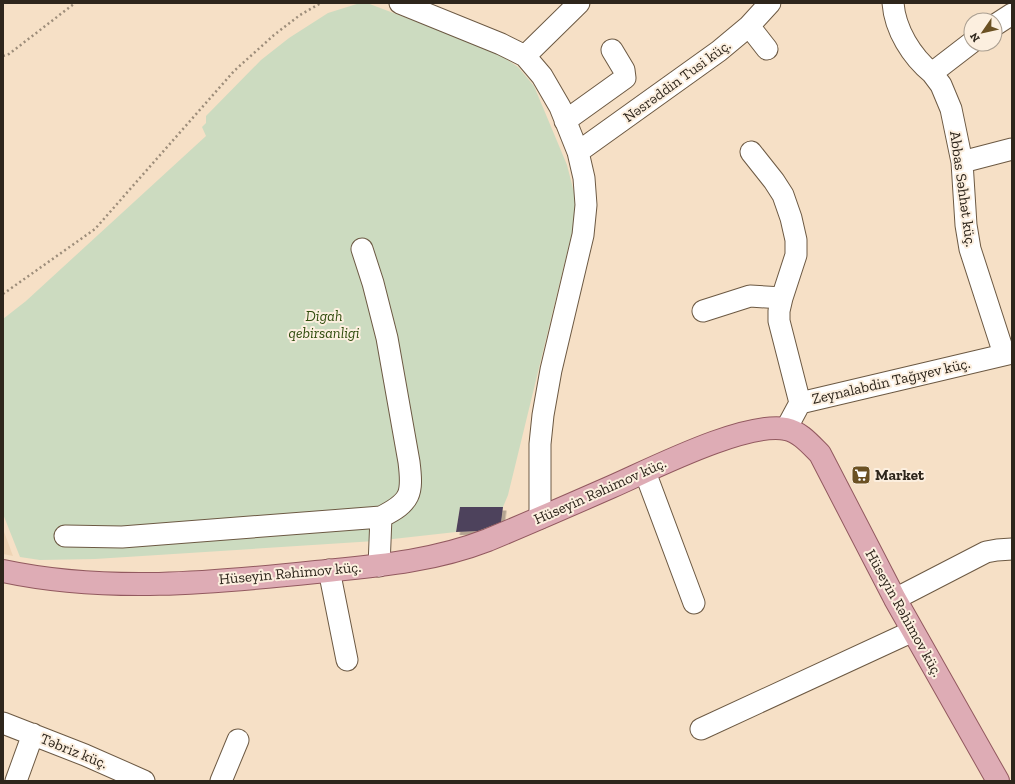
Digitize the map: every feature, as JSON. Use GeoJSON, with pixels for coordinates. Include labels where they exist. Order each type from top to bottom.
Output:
{"type":"FeatureCollection","features":[{"type":"Feature","properties":{"kind":"main road","name":"Hüseyin Rəhimov küç."},"geometry":{"type":"LineString","coordinates":[[3,571],[53,580],[123,585],[165,584],[279,576],[379,566],[438,556],[464,550],[725,438],[753,431],[786,429],[803,437],[820,454],[895,599],[998,781]]}},
{"type":"Feature","properties":{"kind":"street"},"geometry":{"type":"LineString","coordinates":[[400,3],[501,44],[525,56],[542,76],[560,107],[578,152],[584,178],[586,204],[583,235],[551,370],[543,415],[540,444],[540,518]]}},
{"type":"Feature","properties":{"kind":"street"},"geometry":{"type":"LineString","coordinates":[[525,56],[579,3]]}},
{"type":"Feature","properties":{"kind":"street","name":"Nəsrəddin Tusi küç."},"geometry":{"type":"LineString","coordinates":[[578,152],[719,51],[749,26],[770,3]]}},
{"type":"Feature","properties":{"kind":"street","name":"Abbas Səhhət küç."},"geometry":{"type":"LineString","coordinates":[[893,3],[902,34],[914,56],[941,85],[951,109],[962,162],[966,225],[970,249],[1008,353]]}},
{"type":"Feature","properties":{"kind":"street"},"geometry":{"type":"LineString","coordinates":[[1003,20],[1012,14]]}},
{"type":"Feature","properties":{"kind":"street"},"geometry":{"type":"LineString","coordinates":[[749,26],[767,49]]}},
{"type":"Feature","properties":{"kind":"street"},"geometry":{"type":"LineString","coordinates":[[932,74],[963,49]]}},
{"type":"Feature","properties":{"kind":"street"},"geometry":{"type":"LineString","coordinates":[[566,121],[625,78],[624,70],[612,50]]}},
{"type":"Feature","properties":{"kind":"street"},"geometry":{"type":"LineString","coordinates":[[962,162],[1012,149]]}},
{"type":"Feature","properties":{"kind":"street"},"geometry":{"type":"LineString","coordinates":[[751,152],[783,195],[791,218],[796,240],[796,255],[782,298],[779,311],[779,321],[800,403]]}},
{"type":"Feature","properties":{"kind":"street"},"geometry":{"type":"LineString","coordinates":[[65,536],[122,537],[381,517],[395,510],[402,504],[410,492],[412,481],[410,462],[387,338],[373,283],[362,249]]}},
{"type":"Feature","properties":{"kind":"street"},"geometry":{"type":"LineString","coordinates":[[703,311],[750,296],[782,298]]}},
{"type":"Feature","properties":{"kind":"street","name":"Zeynalabdin Tağıyev küç."},"geometry":{"type":"LineString","coordinates":[[786,429],[800,403],[1008,353]]}},
{"type":"Feature","properties":{"kind":"street"},"geometry":{"type":"LineString","coordinates":[[644,472],[694,603]]}},
{"type":"Feature","properties":{"kind":"street"},"geometry":{"type":"LineString","coordinates":[[379,566],[381,517]]}},
{"type":"Feature","properties":{"kind":"street"},"geometry":{"type":"LineString","coordinates":[[895,599],[986,552],[1012,549]]}},
{"type":"Feature","properties":{"kind":"street"},"geometry":{"type":"LineString","coordinates":[[330,570],[347,660]]}},
{"type":"Feature","properties":{"kind":"street"},"geometry":{"type":"LineString","coordinates":[[701,729],[913,631]]}},
{"type":"Feature","properties":{"kind":"street","name":"Təbriz küç."},"geometry":{"type":"LineString","coordinates":[[3,723],[34,734],[144,781]]}},
{"type":"Feature","properties":{"kind":"street"},"geometry":{"type":"LineString","coordinates":[[16,781],[34,734]]}},
{"type":"Feature","properties":{"kind":"street"},"geometry":{"type":"LineString","coordinates":[[221,781],[238,740]]}},
{"type":"Feature","properties":{"kind":"path"},"geometry":{"type":"LineString","coordinates":[[3,56],[9,54],[75,3]]}},
{"type":"Feature","properties":{"kind":"path"},"geometry":{"type":"LineString","coordinates":[[3,294],[95,229],[177,137],[211,95],[234,71],[274,35],[300,15],[320,3]]}},
{"type":"Feature","properties":{"kind":"shaded area"},"geometry":{"type":"Polygon","coordinates":[[[3,529],[13,556],[3,554],[3,529]]]}},
{"type":"Feature","properties":{"kind":"green space","name":"Digah qebirsanligi"},"geometry":{"type":"Polygon","coordinates":[[[360,3],[367,3],[494,51],[518,67],[534,86],[567,165],[578,208],[508,495],[503,507],[460,507],[456,532],[375,541],[95,559],[40,560],[20,557],[3,514],[3,319],[26,301],[206,136],[202,127],[206,123],[206,116],[261,60],[289,38],[328,13],[360,3]]]}},
{"type":"Feature","properties":{"kind":"building"},"geometry":{"type":"Polygon","coordinates":[[[460,507],[503,507],[501,522],[478,531],[456,532],[460,507]]]}},
{"type":"Feature","properties":{"kind":"place","name":"Market"},"geometry":{"type":"Point","coordinates":[861,475]}}]}
